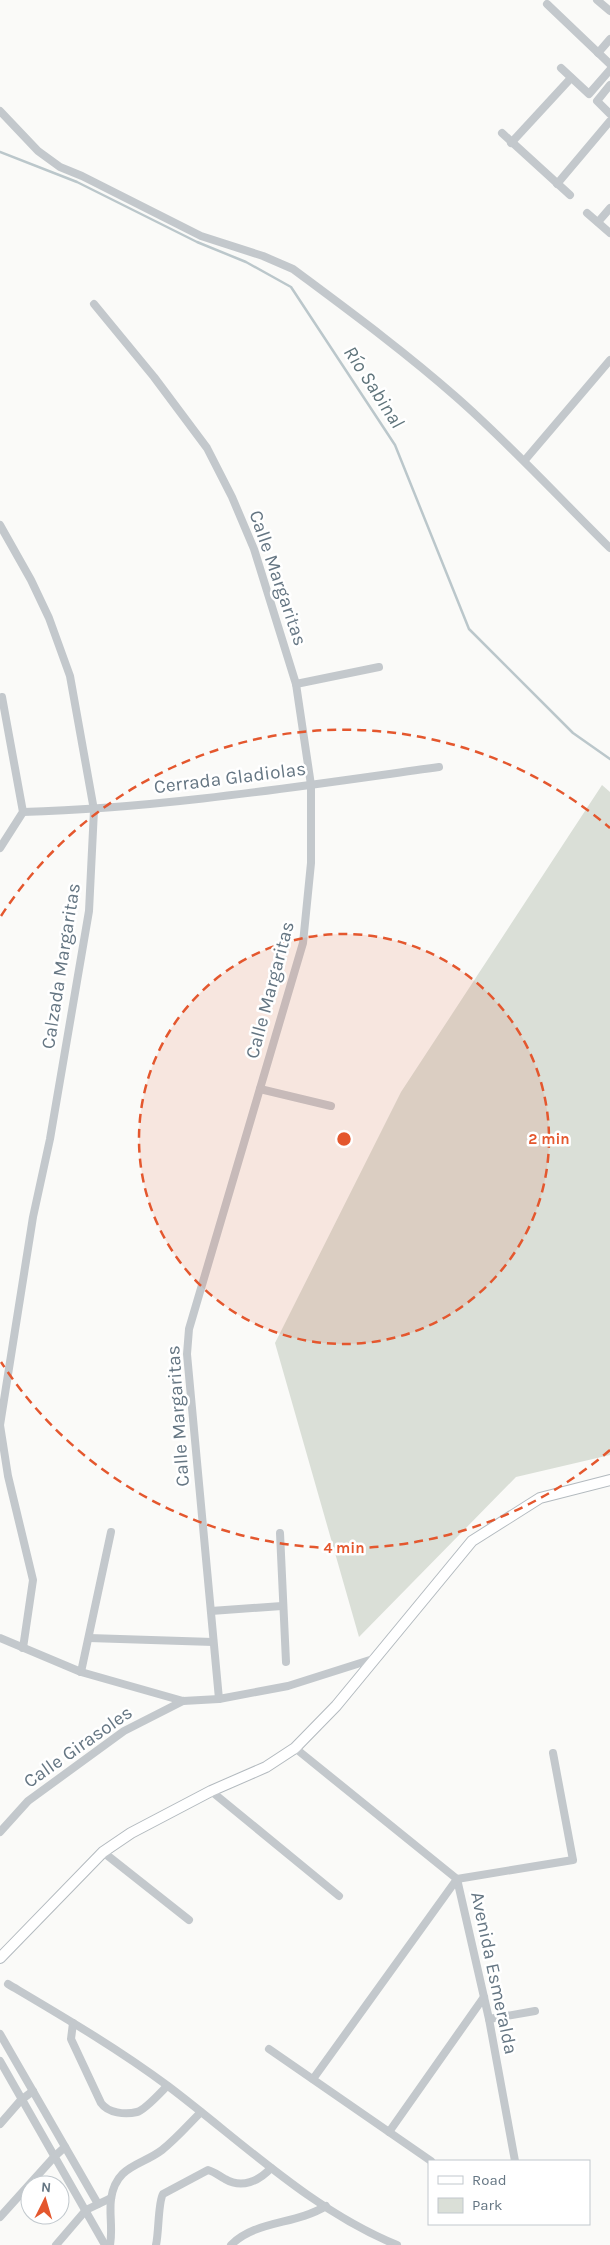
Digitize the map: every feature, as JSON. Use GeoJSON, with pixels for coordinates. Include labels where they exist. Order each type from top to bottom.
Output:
{"type":"FeatureCollection","features":[{"type":"Feature","properties":{"kind":"street"},"geometry":{"type":"LineString","coordinates":[[603,2],[610,11]]}},
{"type":"Feature","properties":{"kind":"street"},"geometry":{"type":"LineString","coordinates":[[547,4],[610,64]]}},
{"type":"Feature","properties":{"kind":"street"},"geometry":{"type":"LineString","coordinates":[[601,56],[610,40]]}},
{"type":"Feature","properties":{"kind":"street"},"geometry":{"type":"LineString","coordinates":[[601,56],[610,51]]}},
{"type":"Feature","properties":{"kind":"street"},"geometry":{"type":"LineString","coordinates":[[561,68],[589,94],[610,70]]}},
{"type":"Feature","properties":{"kind":"street"},"geometry":{"type":"LineString","coordinates":[[512,143],[571,78]]}},
{"type":"Feature","properties":{"kind":"street"},"geometry":{"type":"LineString","coordinates":[[610,85],[596,101],[610,114]]}},
{"type":"Feature","properties":{"kind":"street"},"geometry":{"type":"LineString","coordinates":[[0,111],[16,125],[38,151],[60,167],[82,176],[201,236],[263,256],[293,269],[454,395],[525,460],[554,494],[610,548]]}},
{"type":"Feature","properties":{"kind":"street"},"geometry":{"type":"LineString","coordinates":[[557,184],[610,121]]}},
{"type":"Feature","properties":{"kind":"street"},"geometry":{"type":"LineString","coordinates":[[502,134],[570,195]]}},
{"type":"Feature","properties":{"kind":"street"},"geometry":{"type":"LineString","coordinates":[[598,222],[610,208]]}},
{"type":"Feature","properties":{"kind":"street"},"geometry":{"type":"LineString","coordinates":[[587,213],[610,233]]}},
{"type":"Feature","properties":{"kind":"street","name":"Calle Margaritas"},"geometry":{"type":"LineString","coordinates":[[94,304],[154,377],[207,448],[232,497],[254,549],[296,684],[311,784],[311,863],[303,943],[189,1329],[187,1354],[219,1699]]}},
{"type":"Feature","properties":{"kind":"street"},"geometry":{"type":"LineString","coordinates":[[525,460],[610,360]]}},
{"type":"Feature","properties":{"kind":"street","name":"Calzada Margaritas"},"geometry":{"type":"LineString","coordinates":[[0,525],[31,580],[49,618],[70,676],[94,810],[89,911],[50,1139],[33,1217],[0,1425],[8,1476],[32,1580],[23,1648]]}},
{"type":"Feature","properties":{"kind":"street"},"geometry":{"type":"LineString","coordinates":[[296,684],[379,667]]}},
{"type":"Feature","properties":{"kind":"street"},"geometry":{"type":"LineString","coordinates":[[0,848],[23,812],[2,697]]}},
{"type":"Feature","properties":{"kind":"street","name":"Cerrada Gladiolas"},"geometry":{"type":"LineString","coordinates":[[23,812],[94,810],[439,767]]}},
{"type":"Feature","properties":{"kind":"street"},"geometry":{"type":"LineString","coordinates":[[260,1089],[330,1106]]}},
{"type":"Feature","properties":{"kind":"street"},"geometry":{"type":"LineString","coordinates":[[0,1958],[103,1852],[131,1833],[211,1791],[266,1767],[295,1748],[336,1706],[472,1541],[540,1498],[610,1480]]}},
{"type":"Feature","properties":{"kind":"street"},"geometry":{"type":"LineString","coordinates":[[81,1672],[111,1532]]}},
{"type":"Feature","properties":{"kind":"street"},"geometry":{"type":"LineString","coordinates":[[280,1533],[286,1662]]}},
{"type":"Feature","properties":{"kind":"street"},"geometry":{"type":"LineString","coordinates":[[211,1611],[282,1606]]}},
{"type":"Feature","properties":{"kind":"street"},"geometry":{"type":"LineString","coordinates":[[88,1638],[213,1642]]}},
{"type":"Feature","properties":{"kind":"street"},"geometry":{"type":"LineString","coordinates":[[1,1640],[81,1672],[183,1701],[219,1699],[288,1686],[373,1659]]}},
{"type":"Feature","properties":{"kind":"street","name":"Calle Girasoles"},"geometry":{"type":"LineString","coordinates":[[0,1832],[28,1801],[124,1731],[183,1701]]}},
{"type":"Feature","properties":{"kind":"street","name":"Avenida Esmeralda"},"geometry":{"type":"LineString","coordinates":[[295,1748],[457,1879],[489,2019],[515,2160]]}},
{"type":"Feature","properties":{"kind":"street"},"geometry":{"type":"LineString","coordinates":[[313,2079],[457,1879],[573,1860],[552,1753]]}},
{"type":"Feature","properties":{"kind":"street"},"geometry":{"type":"LineString","coordinates":[[211,1791],[339,1896]]}},
{"type":"Feature","properties":{"kind":"street"},"geometry":{"type":"LineString","coordinates":[[103,1852],[189,1920]]}},
{"type":"Feature","properties":{"kind":"street"},"geometry":{"type":"LineString","coordinates":[[8,1984],[73,2023],[167,2086],[271,2168],[326,2206],[369,2234],[397,2245]]}},
{"type":"Feature","properties":{"kind":"street"},"geometry":{"type":"LineString","coordinates":[[389,2132],[484,1997]]}},
{"type":"Feature","properties":{"kind":"street"},"geometry":{"type":"LineString","coordinates":[[489,2019],[535,2011]]}},
{"type":"Feature","properties":{"kind":"street"},"geometry":{"type":"LineString","coordinates":[[73,2023],[70,2030],[71,2039],[106,2109],[120,2113],[138,2112],[167,2086]]}},
{"type":"Feature","properties":{"kind":"street"},"geometry":{"type":"LineString","coordinates":[[0,2035],[98,2204]]}},
{"type":"Feature","properties":{"kind":"street"},"geometry":{"type":"LineString","coordinates":[[269,2049],[430,2160]]}},
{"type":"Feature","properties":{"kind":"street"},"geometry":{"type":"LineString","coordinates":[[0,2061],[105,2245]]}},
{"type":"Feature","properties":{"kind":"street"},"geometry":{"type":"LineString","coordinates":[[0,2124],[21,2100],[33,2091]]}},
{"type":"Feature","properties":{"kind":"street"},"geometry":{"type":"LineString","coordinates":[[110,2245],[112,2232],[111,2198],[117,2183],[126,2169],[160,2151],[201,2112]]}},
{"type":"Feature","properties":{"kind":"street"},"geometry":{"type":"LineString","coordinates":[[0,2217],[65,2147]]}},
{"type":"Feature","properties":{"kind":"street"},"geometry":{"type":"LineString","coordinates":[[156,2245],[159,2228],[159,2204],[163,2194],[208,2170],[214,2171],[227,2180],[241,2184],[261,2178],[271,2168]]}},
{"type":"Feature","properties":{"kind":"street"},"geometry":{"type":"LineString","coordinates":[[56,2245],[86,2210],[111,2198]]}},
{"type":"Feature","properties":{"kind":"street"},"geometry":{"type":"LineString","coordinates":[[232,2245],[241,2236],[252,2230],[312,2215],[326,2206]]}},
{"type":"Feature","properties":{"kind":"green space"},"geometry":{"type":"Polygon","coordinates":[[[602,785],[610,792],[610,1455],[516,1477],[359,1637],[275,1343],[401,1092],[602,785]]]}},
{"type":"Feature","properties":{"kind":"waterway","name":"Río Sabinal"},"geometry":{"type":"LineString","coordinates":[[0,152],[77,182],[197,242],[246,262],[291,287],[395,445],[469,629],[573,733],[610,759]]}}]}
